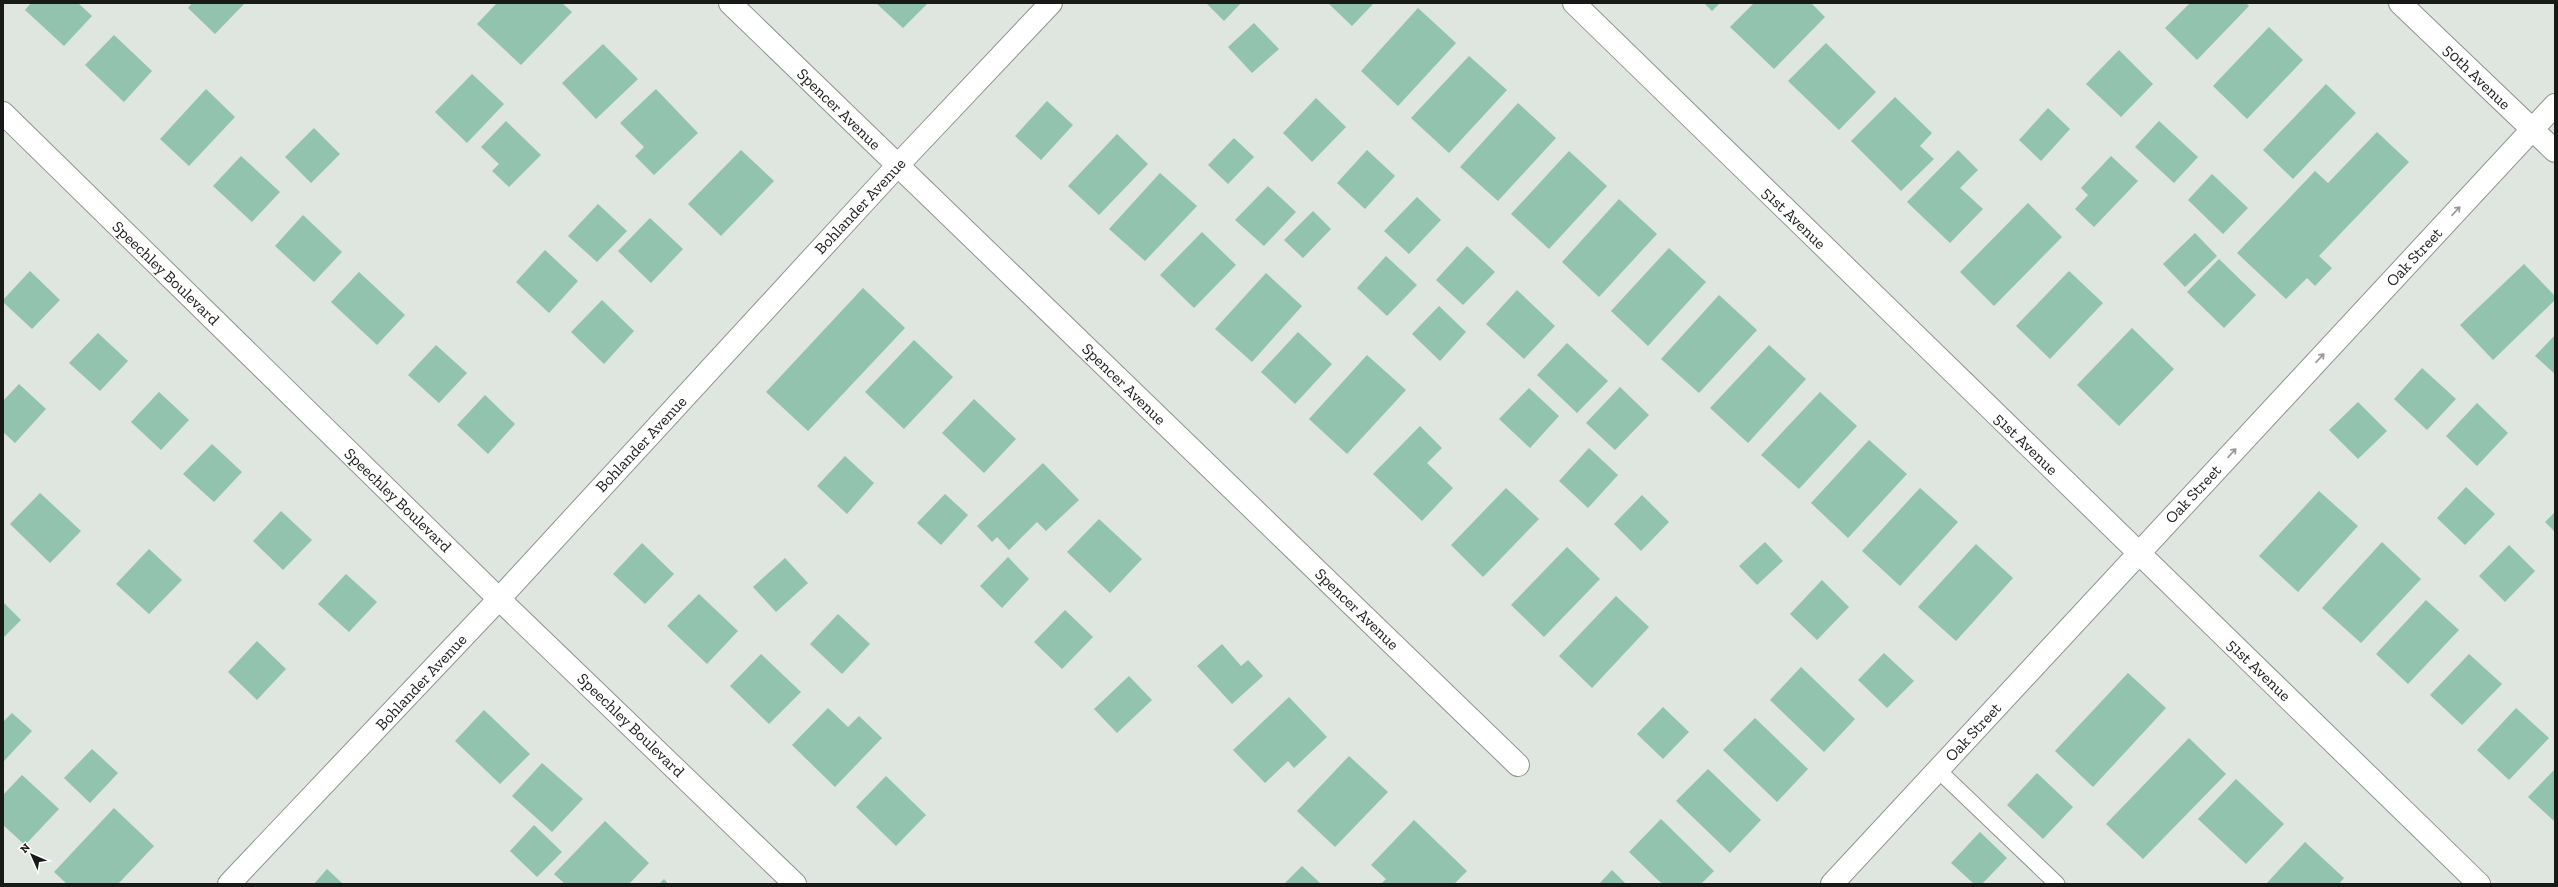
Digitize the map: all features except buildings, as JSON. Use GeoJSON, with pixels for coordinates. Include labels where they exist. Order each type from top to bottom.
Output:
{"type":"FeatureCollection","features":[{"type":"Feature","properties":{"kind":"street","name":"Spencer Avenue"},"geometry":{"type":"LineString","coordinates":[[730,3],[1518,765]]}},
{"type":"Feature","properties":{"kind":"street","name":"Bohlander Avenue"},"geometry":{"type":"LineString","coordinates":[[229,884],[499,599],[898,165],[1051,3]]}},
{"type":"Feature","properties":{"kind":"street","name":"51st Avenue"},"geometry":{"type":"LineString","coordinates":[[1574,3],[2138,554],[2479,884]]}},
{"type":"Feature","properties":{"kind":"street","name":"50th Avenue"},"geometry":{"type":"LineString","coordinates":[[2400,3],[2555,151]]}},
{"type":"Feature","properties":{"kind":"street","name":"Oak Street"},"geometry":{"type":"LineString","coordinates":[[1832,884],[2555,105]]}},
{"type":"Feature","properties":{"kind":"street","name":"Speechley Boulevard"},"geometry":{"type":"LineString","coordinates":[[3,113],[499,599],[795,884]]}},
{"type":"Feature","properties":{"kind":"lane"},"geometry":{"type":"LineString","coordinates":[[1938,770],[2057,884]]}}]}
